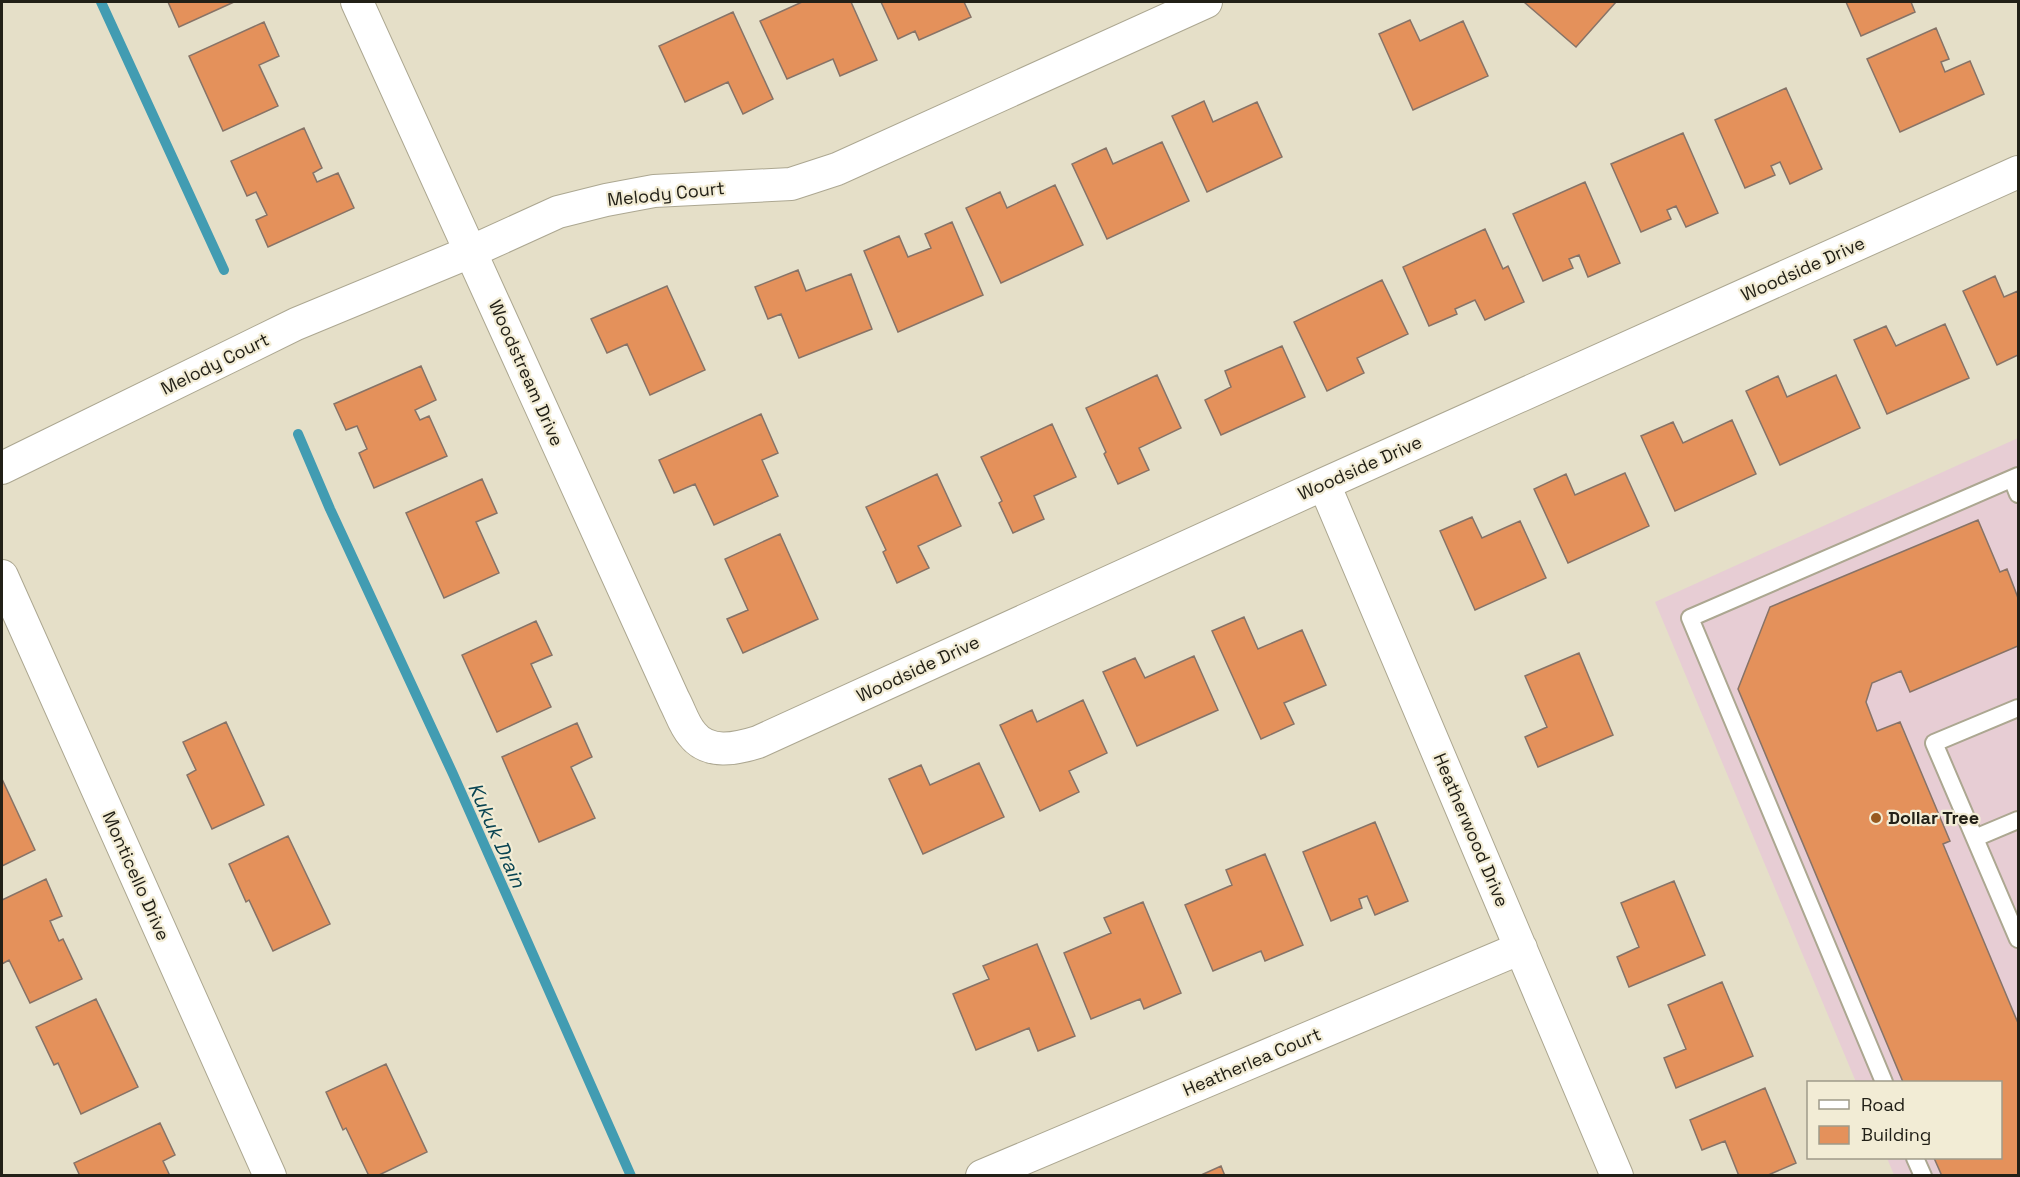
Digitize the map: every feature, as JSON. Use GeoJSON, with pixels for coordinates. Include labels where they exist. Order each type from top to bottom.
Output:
{"type":"FeatureCollection","features":[{"type":"Feature","properties":{"kind":"street","name":"Woodstream Drive"},"geometry":{"type":"LineString","coordinates":[[357,2],[674,700],[690,733],[700,742]]}},
{"type":"Feature","properties":{"kind":"street","name":"Melody Court"},"geometry":{"type":"LineString","coordinates":[[2,468],[296,324],[470,252],[558,212],[654,191],[792,184],[837,169],[1206,2]]}},
{"type":"Feature","properties":{"kind":"street","name":"Woodside Drive"},"geometry":{"type":"LineString","coordinates":[[700,742],[717,749],[739,748],[758,742],[1324,484],[2019,172]]}},
{"type":"Feature","properties":{"kind":"street","name":"Heatherwood Drive"},"geometry":{"type":"LineString","coordinates":[[1324,484],[1617,1176]]}},
{"type":"Feature","properties":{"kind":"street","name":"Monticello Drive"},"geometry":{"type":"LineString","coordinates":[[2,576],[270,1176]]}},
{"type":"Feature","properties":{"kind":"street","name":"Heatherlea Court"},"geometry":{"type":"LineString","coordinates":[[982,1176],[1521,948]]}},
{"type":"Feature","properties":{"kind":"lane"},"geometry":{"type":"LineString","coordinates":[[1883,1081],[1690,618],[2016,483]]}},
{"type":"Feature","properties":{"kind":"lane"},"geometry":{"type":"LineString","coordinates":[[2017,932],[1934,743],[2019,708]]}},
{"type":"Feature","properties":{"kind":"lane"},"geometry":{"type":"LineString","coordinates":[[1975,838],[2019,820]]}},
{"type":"Feature","properties":{"kind":"lane"},"geometry":{"type":"LineString","coordinates":[[1915,1159],[1923,1176]]}},
{"type":"Feature","properties":{"kind":"shaded area"},"geometry":{"type":"Polygon","coordinates":[[[2018,438],[2018,1175],[1894,1175],[1887,1159],[2002,1159],[2002,1081],[1856,1081],[1655,602],[2018,438]]]}},
{"type":"Feature","properties":{"kind":"building"},"geometry":{"type":"Polygon","coordinates":[[[168,2],[234,2],[179,27],[168,2]]]}},
{"type":"Feature","properties":{"kind":"building"},"geometry":{"type":"Polygon","coordinates":[[[802,2],[851,2],[877,60],[840,76],[833,59],[787,79],[760,21],[802,2]]]}},
{"type":"Feature","properties":{"kind":"building"},"geometry":{"type":"Polygon","coordinates":[[[881,2],[964,2],[971,17],[919,40],[915,31],[898,39],[881,2]]]}},
{"type":"Feature","properties":{"kind":"building"},"geometry":{"type":"Polygon","coordinates":[[[1524,2],[1616,2],[1576,47],[1524,2]]]}},
{"type":"Feature","properties":{"kind":"building"},"geometry":{"type":"Polygon","coordinates":[[[1846,2],[1911,2],[1915,12],[1861,36],[1846,2]]]}},
{"type":"Feature","properties":{"kind":"building"},"geometry":{"type":"Polygon","coordinates":[[[733,12],[773,99],[743,114],[728,82],[685,102],[659,46],[733,12]]]}},
{"type":"Feature","properties":{"kind":"building"},"geometry":{"type":"Polygon","coordinates":[[[1410,20],[1420,41],[1463,21],[1488,76],[1413,110],[1379,34],[1410,20]]]}},
{"type":"Feature","properties":{"kind":"building"},"geometry":{"type":"Polygon","coordinates":[[[264,22],[279,56],[259,65],[278,106],[223,131],[189,56],[264,22]]]}},
{"type":"Feature","properties":{"kind":"building"},"geometry":{"type":"Polygon","coordinates":[[[1936,28],[1949,59],[1941,62],[1945,72],[1970,61],[1984,94],[1900,132],[1867,59],[1936,28]]]}},
{"type":"Feature","properties":{"kind":"building"},"geometry":{"type":"Polygon","coordinates":[[[1786,88],[1822,169],[1790,184],[1780,162],[1771,166],[1775,175],[1745,188],[1715,120],[1786,88]]]}},
{"type":"Feature","properties":{"kind":"building"},"geometry":{"type":"Polygon","coordinates":[[[1204,101],[1213,122],[1257,102],[1282,157],[1207,192],[1172,116],[1204,101]]]}},
{"type":"Feature","properties":{"kind":"building"},"geometry":{"type":"Polygon","coordinates":[[[304,128],[322,168],[313,173],[317,182],[338,173],[354,208],[268,247],[256,220],[267,215],[256,192],[247,196],[231,161],[304,128]]]}},
{"type":"Feature","properties":{"kind":"building"},"geometry":{"type":"Polygon","coordinates":[[[1683,133],[1718,213],[1686,227],[1676,206],[1667,210],[1671,219],[1641,232],[1611,164],[1683,133]]]}},
{"type":"Feature","properties":{"kind":"building"},"geometry":{"type":"Polygon","coordinates":[[[1162,142],[1189,201],[1107,239],[1072,164],[1106,148],[1113,164],[1162,142]]]}},
{"type":"Feature","properties":{"kind":"building"},"geometry":{"type":"Polygon","coordinates":[[[1585,182],[1620,263],[1588,277],[1579,255],[1569,259],[1573,268],[1543,281],[1513,214],[1585,182]]]}},
{"type":"Feature","properties":{"kind":"building"},"geometry":{"type":"Polygon","coordinates":[[[1055,185],[1083,245],[1001,283],[966,208],[1000,192],[1007,208],[1055,185]]]}},
{"type":"Feature","properties":{"kind":"building"},"geometry":{"type":"Polygon","coordinates":[[[952,222],[983,295],[898,332],[864,251],[899,236],[908,257],[931,248],[925,234],[952,222]]]}},
{"type":"Feature","properties":{"kind":"building"},"geometry":{"type":"Polygon","coordinates":[[[1485,229],[1503,269],[1508,266],[1524,302],[1485,320],[1475,300],[1455,309],[1457,314],[1429,326],[1403,267],[1485,229]]]}},
{"type":"Feature","properties":{"kind":"building"},"geometry":{"type":"Polygon","coordinates":[[[798,270],[806,291],[851,274],[872,329],[799,358],[781,314],[768,319],[755,287],[798,270]]]}},
{"type":"Feature","properties":{"kind":"building"},"geometry":{"type":"Polygon","coordinates":[[[1995,276],[2004,297],[2018,291],[2018,355],[1997,365],[1963,291],[1995,276]]]}},
{"type":"Feature","properties":{"kind":"building"},"geometry":{"type":"Polygon","coordinates":[[[1382,280],[1408,334],[1357,358],[1364,373],[1327,391],[1294,322],[1382,280]]]}},
{"type":"Feature","properties":{"kind":"building"},"geometry":{"type":"Polygon","coordinates":[[[667,286],[705,370],[650,395],[627,344],[607,353],[591,319],[667,286]]]}},
{"type":"Feature","properties":{"kind":"building"},"geometry":{"type":"Polygon","coordinates":[[[1945,324],[1969,378],[1887,414],[1854,340],[1886,326],[1896,346],[1945,324]]]}},
{"type":"Feature","properties":{"kind":"building"},"geometry":{"type":"Polygon","coordinates":[[[1282,346],[1305,397],[1221,435],[1205,400],[1231,387],[1225,371],[1282,346]]]}},
{"type":"Feature","properties":{"kind":"building"},"geometry":{"type":"Polygon","coordinates":[[[421,366],[436,400],[415,410],[420,420],[429,416],[447,456],[374,488],[359,453],[367,449],[357,426],[346,430],[334,404],[421,366]]]}},
{"type":"Feature","properties":{"kind":"building"},"geometry":{"type":"Polygon","coordinates":[[[1157,375],[1181,428],[1139,448],[1149,470],[1118,484],[1086,408],[1157,375]]]}},
{"type":"Feature","properties":{"kind":"building"},"geometry":{"type":"Polygon","coordinates":[[[1836,375],[1860,428],[1780,465],[1746,391],[1778,376],[1787,397],[1836,375]]]}},
{"type":"Feature","properties":{"kind":"building"},"geometry":{"type":"Polygon","coordinates":[[[761,414],[778,453],[762,460],[778,496],[714,525],[695,484],[674,493],[659,460],[761,414]]]}},
{"type":"Feature","properties":{"kind":"building"},"geometry":{"type":"Polygon","coordinates":[[[1732,420],[1756,474],[1675,511],[1641,436],[1673,422],[1683,443],[1732,420]]]}},
{"type":"Feature","properties":{"kind":"building"},"geometry":{"type":"Polygon","coordinates":[[[1052,424],[1076,477],[1034,496],[1044,519],[1013,533],[999,503],[1002,501],[981,457],[1052,424]]]}},
{"type":"Feature","properties":{"kind":"building"},"geometry":{"type":"Polygon","coordinates":[[[1625,473],[1649,526],[1568,563],[1534,489],[1566,474],[1575,495],[1625,473]]]}},
{"type":"Feature","properties":{"kind":"building"},"geometry":{"type":"Polygon","coordinates":[[[937,474],[961,526],[918,546],[929,568],[897,583],[883,552],[886,550],[866,507],[937,474]]]}},
{"type":"Feature","properties":{"kind":"building"},"geometry":{"type":"Polygon","coordinates":[[[482,479],[497,513],[476,522],[499,573],[444,598],[406,513],[482,479]]]}},
{"type":"Feature","properties":{"kind":"building"},"geometry":{"type":"Polygon","coordinates":[[[1472,517],[1482,538],[1520,521],[1546,578],[1475,610],[1440,531],[1472,517]]]}},
{"type":"Feature","properties":{"kind":"building"},"geometry":{"type":"Polygon","coordinates":[[[1978,520],[2000,572],[2007,569],[2018,598],[2018,646],[1910,692],[1901,671],[1872,683],[1866,702],[1877,731],[1900,722],[1950,841],[1943,844],[2018,1023],[2018,1176],[1942,1176],[1934,1159],[2002,1159],[2002,1081],[1903,1081],[1738,689],[1770,607],[1978,520]]]}},
{"type":"Feature","properties":{"kind":"building"},"geometry":{"type":"Polygon","coordinates":[[[780,534],[818,619],[743,653],[727,619],[748,610],[725,559],[780,534]]]}},
{"type":"Feature","properties":{"kind":"building"},"geometry":{"type":"Polygon","coordinates":[[[1244,617],[1258,649],[1302,630],[1326,685],[1284,703],[1294,724],[1261,739],[1212,631],[1244,617]]]}},
{"type":"Feature","properties":{"kind":"building"},"geometry":{"type":"Polygon","coordinates":[[[536,621],[552,655],[531,664],[551,707],[497,732],[462,655],[536,621]]]}},
{"type":"Feature","properties":{"kind":"building"},"geometry":{"type":"Polygon","coordinates":[[[1579,653],[1613,735],[1538,767],[1525,737],[1547,727],[1525,676],[1579,653]]]}},
{"type":"Feature","properties":{"kind":"building"},"geometry":{"type":"Polygon","coordinates":[[[1194,656],[1218,710],[1137,746],[1103,672],[1135,658],[1145,678],[1194,656]]]}},
{"type":"Feature","properties":{"kind":"building"},"geometry":{"type":"Polygon","coordinates":[[[1083,700],[1107,753],[1069,771],[1079,792],[1040,811],[1000,725],[1032,710],[1037,722],[1083,700]]]}},
{"type":"Feature","properties":{"kind":"building"},"geometry":{"type":"Polygon","coordinates":[[[226,722],[264,805],[212,829],[187,775],[196,770],[183,742],[226,722]]]}},
{"type":"Feature","properties":{"kind":"building"},"geometry":{"type":"Polygon","coordinates":[[[577,723],[592,757],[571,767],[595,818],[539,842],[502,757],[577,723]]]}},
{"type":"Feature","properties":{"kind":"building"},"geometry":{"type":"Polygon","coordinates":[[[979,763],[1004,817],[923,854],[889,779],[921,765],[930,785],[979,763]]]}},
{"type":"Feature","properties":{"kind":"building"},"geometry":{"type":"Polygon","coordinates":[[[2,779],[35,850],[2,866],[2,779]]]}},
{"type":"Feature","properties":{"kind":"building"},"geometry":{"type":"Polygon","coordinates":[[[1375,822],[1408,901],[1375,915],[1367,896],[1359,899],[1362,908],[1331,921],[1303,852],[1375,822]]]}},
{"type":"Feature","properties":{"kind":"building"},"geometry":{"type":"Polygon","coordinates":[[[288,836],[330,924],[273,951],[249,900],[246,902],[229,864],[288,836]]]}},
{"type":"Feature","properties":{"kind":"building"},"geometry":{"type":"Polygon","coordinates":[[[1265,854],[1303,945],[1265,961],[1261,951],[1213,971],[1185,905],[1232,885],[1226,870],[1265,854]]]}},
{"type":"Feature","properties":{"kind":"building"},"geometry":{"type":"Polygon","coordinates":[[[46,879],[62,916],[50,921],[59,941],[63,939],[82,979],[30,1003],[9,960],[2,964],[2,900],[46,879]]]}},
{"type":"Feature","properties":{"kind":"building"},"geometry":{"type":"Polygon","coordinates":[[[1674,881],[1705,955],[1629,987],[1617,957],[1639,947],[1621,903],[1674,881]]]}},
{"type":"Feature","properties":{"kind":"building"},"geometry":{"type":"Polygon","coordinates":[[[1143,902],[1181,993],[1144,1009],[1140,999],[1091,1019],[1064,953],[1111,933],[1104,918],[1143,902]]]}},
{"type":"Feature","properties":{"kind":"building"},"geometry":{"type":"Polygon","coordinates":[[[1037,944],[1075,1036],[1038,1051],[1029,1028],[976,1050],[953,994],[989,979],[983,966],[1037,944]]]}},
{"type":"Feature","properties":{"kind":"building"},"geometry":{"type":"Polygon","coordinates":[[[1722,982],[1753,1056],[1676,1088],[1664,1058],[1686,1049],[1668,1005],[1722,982]]]}},
{"type":"Feature","properties":{"kind":"building"},"geometry":{"type":"Polygon","coordinates":[[[96,999],[138,1087],[81,1114],[58,1063],[54,1065],[36,1027],[96,999]]]}},
{"type":"Feature","properties":{"kind":"building"},"geometry":{"type":"Polygon","coordinates":[[[386,1064],[427,1152],[377,1176],[369,1176],[346,1128],[343,1130],[326,1092],[386,1064]]]}},
{"type":"Feature","properties":{"kind":"building"},"geometry":{"type":"Polygon","coordinates":[[[1765,1088],[1796,1163],[1766,1176],[1739,1176],[1725,1141],[1702,1150],[1690,1120],[1765,1088]]]}},
{"type":"Feature","properties":{"kind":"building"},"geometry":{"type":"Polygon","coordinates":[[[160,1123],[175,1155],[163,1161],[170,1176],[80,1176],[74,1163],[160,1123]]]}},
{"type":"Feature","properties":{"kind":"building"},"geometry":{"type":"Polygon","coordinates":[[[1221,1166],[1225,1176],[1199,1176],[1221,1166]]]}},
{"type":"Feature","properties":{"kind":"waterway"},"geometry":{"type":"LineString","coordinates":[[101,2],[224,270]]}},
{"type":"Feature","properties":{"kind":"waterway","name":"Kukuk Drain"},"geometry":{"type":"LineString","coordinates":[[298,434],[330,509],[453,774],[631,1176]]}},
{"type":"Feature","properties":{"kind":"place","name":"Dollar Tree"},"geometry":{"type":"Point","coordinates":[1876,818]}}]}
